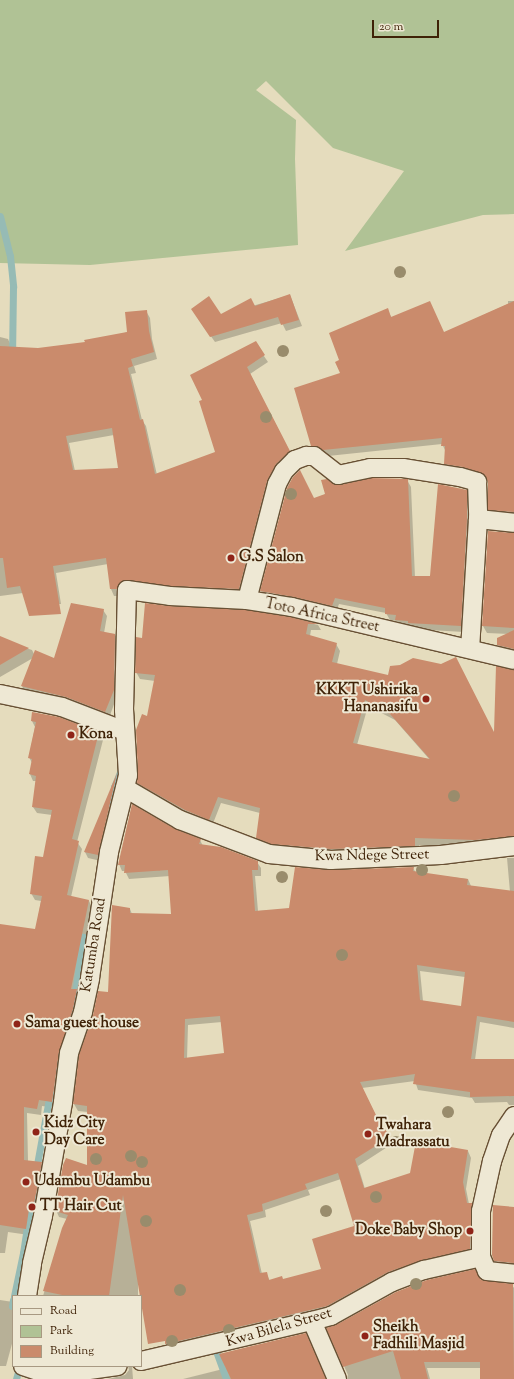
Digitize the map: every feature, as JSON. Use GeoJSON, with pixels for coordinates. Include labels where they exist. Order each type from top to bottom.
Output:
{"type":"FeatureCollection","features":[{"type":"Feature","properties":{"kind":"street"},"geometry":{"type":"LineString","coordinates":[[247,600],[276,484],[284,471],[295,460],[306,456],[314,456],[338,475],[370,468],[403,468],[477,482],[478,519],[470,649]]}},
{"type":"Feature","properties":{"kind":"street"},"geometry":{"type":"LineString","coordinates":[[478,519],[514,523]]}},
{"type":"Feature","properties":{"kind":"street","name":"Toto Africa Street"},"geometry":{"type":"LineString","coordinates":[[127,590],[170,596],[247,600],[292,607],[514,660]]}},
{"type":"Feature","properties":{"kind":"street","name":"Katumba Road"},"geometry":{"type":"LineString","coordinates":[[27,1295],[32,1263],[48,1186],[69,1053],[83,1012],[90,978],[109,852],[128,775],[125,731],[127,590]]}},
{"type":"Feature","properties":{"kind":"street"},"geometry":{"type":"LineString","coordinates":[[0,694],[62,707],[125,731]]}},
{"type":"Feature","properties":{"kind":"street","name":"Kwa Ndege Street"},"geometry":{"type":"LineString","coordinates":[[125,788],[180,820],[269,854],[331,860],[442,855],[514,846]]}},
{"type":"Feature","properties":{"kind":"street"},"geometry":{"type":"LineString","coordinates":[[514,1116],[501,1135],[492,1161],[481,1211],[481,1257],[487,1271],[514,1274]]}},
{"type":"Feature","properties":{"kind":"street","name":"Kwa Bilela Street"},"geometry":{"type":"LineString","coordinates":[[142,1362],[331,1316],[392,1282],[424,1270],[481,1257]]}},
{"type":"Feature","properties":{"kind":"street"},"geometry":{"type":"LineString","coordinates":[[312,1321],[337,1379]]}},
{"type":"Feature","properties":{"kind":"street"},"geometry":{"type":"LineString","coordinates":[[14,1379],[18,1367]]}},
{"type":"Feature","properties":{"kind":"street"},"geometry":{"type":"LineString","coordinates":[[26,1367],[40,1372],[75,1372],[111,1367]]}},
{"type":"Feature","properties":{"kind":"green space"},"geometry":{"type":"Polygon","coordinates":[[[0,0],[514,0],[514,214],[483,215],[345,251],[404,171],[333,148],[266,81],[256,90],[296,120],[295,159],[298,245],[90,265],[0,263],[0,0]]]}},
{"type":"Feature","properties":{"kind":"building"},"geometry":{"type":"Polygon","coordinates":[[[290,294],[299,320],[281,325],[278,317],[210,337],[191,309],[209,296],[221,314],[251,298],[255,306],[290,294]]]}},
{"type":"Feature","properties":{"kind":"building"},"geometry":{"type":"Polygon","coordinates":[[[430,301],[444,332],[514,301],[514,512],[488,510],[488,482],[485,475],[463,467],[444,464],[445,446],[441,446],[442,438],[323,450],[311,446],[294,388],[340,373],[335,362],[339,360],[329,333],[388,308],[391,317],[430,301]]]}},
{"type":"Feature","properties":{"kind":"building"},"geometry":{"type":"Polygon","coordinates":[[[147,310],[149,331],[154,352],[131,359],[133,366],[128,368],[140,420],[143,419],[155,474],[215,452],[199,401],[202,400],[190,375],[256,341],[265,355],[247,367],[290,451],[276,464],[267,481],[239,589],[171,586],[128,580],[122,581],[117,589],[110,589],[106,558],[53,566],[61,614],[29,616],[20,586],[7,588],[3,558],[0,558],[0,346],[38,348],[85,342],[84,340],[127,332],[125,312],[147,310]],[[112,428],[66,436],[73,470],[118,468],[112,428]]]}},
{"type":"Feature","properties":{"kind":"building"},"geometry":{"type":"Polygon","coordinates":[[[300,470],[314,498],[325,494],[321,480],[327,479],[335,485],[340,485],[371,478],[408,479],[412,576],[430,576],[438,484],[467,490],[467,519],[461,626],[408,623],[408,621],[395,620],[396,615],[385,614],[385,608],[335,598],[332,606],[260,591],[287,488],[293,477],[300,470]]]}},
{"type":"Feature","properties":{"kind":"building"},"geometry":{"type":"Polygon","coordinates":[[[488,531],[514,533],[514,628],[482,626],[488,531]]]}},
{"type":"Feature","properties":{"kind":"building"},"geometry":{"type":"Polygon","coordinates":[[[71,603],[104,609],[100,631],[115,634],[114,690],[105,712],[66,697],[21,686],[35,650],[54,658],[71,603]]]}},
{"type":"Feature","properties":{"kind":"building"},"geometry":{"type":"Polygon","coordinates":[[[145,603],[169,606],[246,610],[290,617],[319,624],[308,624],[306,634],[337,643],[332,662],[388,675],[390,666],[400,665],[413,658],[441,664],[456,657],[494,732],[496,666],[514,670],[514,836],[475,840],[415,838],[415,846],[331,849],[271,844],[256,838],[260,808],[218,797],[209,820],[185,810],[137,783],[136,730],[142,714],[147,716],[155,675],[135,673],[136,637],[142,638],[145,603]],[[365,700],[353,743],[430,759],[390,714],[365,700]]]}},
{"type":"Feature","properties":{"kind":"building"},"geometry":{"type":"Polygon","coordinates":[[[514,630],[514,649],[497,645],[497,638],[514,630]]]}},
{"type":"Feature","properties":{"kind":"building"},"geometry":{"type":"Polygon","coordinates":[[[0,636],[29,648],[0,665],[0,636]]]}},
{"type":"Feature","properties":{"kind":"building"},"geometry":{"type":"Polygon","coordinates":[[[32,712],[59,717],[99,732],[72,839],[79,841],[67,895],[89,900],[71,989],[77,989],[73,1009],[59,1052],[52,1102],[39,1100],[37,1109],[24,1107],[24,1160],[42,1162],[34,1204],[30,1203],[26,1229],[0,1225],[0,924],[35,929],[42,896],[30,894],[35,856],[43,857],[52,810],[32,807],[36,776],[29,774],[32,759],[28,758],[36,722],[31,721],[32,712]]]}},
{"type":"Feature","properties":{"kind":"building"},"geometry":{"type":"Polygon","coordinates":[[[117,773],[98,855],[84,852],[117,773]]]}},
{"type":"Feature","properties":{"kind":"building"},"geometry":{"type":"Polygon","coordinates":[[[132,804],[175,829],[201,839],[199,844],[221,847],[258,861],[258,870],[252,870],[255,911],[289,908],[295,867],[331,870],[414,867],[413,871],[468,879],[467,885],[514,891],[514,1022],[477,1016],[471,1059],[514,1059],[514,1096],[470,1097],[470,1092],[413,1084],[415,1074],[360,1082],[376,1115],[390,1137],[355,1159],[364,1188],[410,1173],[416,1141],[468,1150],[463,1182],[467,1203],[472,1203],[470,1249],[422,1260],[388,1272],[327,1306],[165,1344],[165,1341],[148,1344],[142,1308],[142,1295],[140,1295],[123,1195],[109,1295],[62,1295],[43,1291],[62,1228],[68,1215],[55,1211],[63,1165],[66,1158],[87,1165],[87,1106],[73,1104],[79,1055],[93,1015],[98,991],[108,992],[112,905],[130,908],[130,913],[171,914],[168,870],[124,873],[125,865],[118,865],[132,804]],[[417,965],[420,1000],[461,1006],[465,972],[417,965]],[[220,1016],[185,1019],[184,1058],[224,1053],[220,1016]],[[338,1173],[305,1184],[307,1189],[262,1204],[263,1211],[247,1215],[260,1273],[267,1272],[269,1280],[282,1276],[283,1279],[321,1269],[312,1239],[354,1226],[338,1173]]]}},
{"type":"Feature","properties":{"kind":"building"},"geometry":{"type":"Polygon","coordinates":[[[493,1205],[514,1207],[514,1263],[494,1261],[492,1255],[493,1205]]]}},
{"type":"Feature","properties":{"kind":"building"},"geometry":{"type":"Polygon","coordinates":[[[475,1269],[481,1280],[513,1284],[514,1379],[480,1379],[480,1362],[424,1362],[428,1379],[401,1379],[393,1351],[343,1367],[326,1328],[336,1325],[396,1292],[427,1280],[475,1269]]]}},
{"type":"Feature","properties":{"kind":"building"},"geometry":{"type":"Polygon","coordinates":[[[306,1333],[326,1379],[231,1379],[219,1354],[306,1333]]]}},
{"type":"Feature","properties":{"kind":"waterway"},"geometry":{"type":"LineString","coordinates":[[0,216],[10,256],[13,287],[12,356]]}},
{"type":"Feature","properties":{"kind":"waterway"},"geometry":{"type":"LineString","coordinates":[[112,804],[114,787],[121,770]]}},
{"type":"Feature","properties":{"kind":"waterway"},"geometry":{"type":"LineString","coordinates":[[68,1028],[72,1015],[83,937]]}},
{"type":"Feature","properties":{"kind":"waterway"},"geometry":{"type":"LineString","coordinates":[[55,1072],[62,1049]]}},
{"type":"Feature","properties":{"kind":"waterway"},"geometry":{"type":"LineString","coordinates":[[36,1170],[50,1093]]}},
{"type":"Feature","properties":{"kind":"waterway"},"geometry":{"type":"LineString","coordinates":[[14,1295],[23,1253],[32,1194]]}},
{"type":"Feature","properties":{"kind":"waterway"},"geometry":{"type":"LineString","coordinates":[[216,1351],[226,1379]]}},
{"type":"Feature","properties":{"kind":"waterway"},"geometry":{"type":"LineString","coordinates":[[16,1379],[18,1372]]}},
{"type":"Feature","properties":{"kind":"place","name":"G.S Salon"},"geometry":{"type":"Point","coordinates":[231,558]}},
{"type":"Feature","properties":{"kind":"place","name":"KKKT Ushirika Hananasifu"},"geometry":{"type":"Point","coordinates":[426,699]}},
{"type":"Feature","properties":{"kind":"place","name":"Kona"},"geometry":{"type":"Point","coordinates":[71,735]}},
{"type":"Feature","properties":{"kind":"place","name":"Sama guest house"},"geometry":{"type":"Point","coordinates":[17,1024]}},
{"type":"Feature","properties":{"kind":"place","name":"Kidz City Day Care"},"geometry":{"type":"Point","coordinates":[36,1132]}},
{"type":"Feature","properties":{"kind":"place","name":"Twahara Madrassatu"},"geometry":{"type":"Point","coordinates":[368,1134]}},
{"type":"Feature","properties":{"kind":"place","name":"Udambu Udambu"},"geometry":{"type":"Point","coordinates":[26,1182]}},
{"type":"Feature","properties":{"kind":"place","name":"TT Hair Cut"},"geometry":{"type":"Point","coordinates":[32,1207]}},
{"type":"Feature","properties":{"kind":"place","name":"Doke Baby Shop"},"geometry":{"type":"Point","coordinates":[470,1231]}},
{"type":"Feature","properties":{"kind":"place","name":"Sheikh Fadhili Masjid"},"geometry":{"type":"Point","coordinates":[365,1336]}}]}
